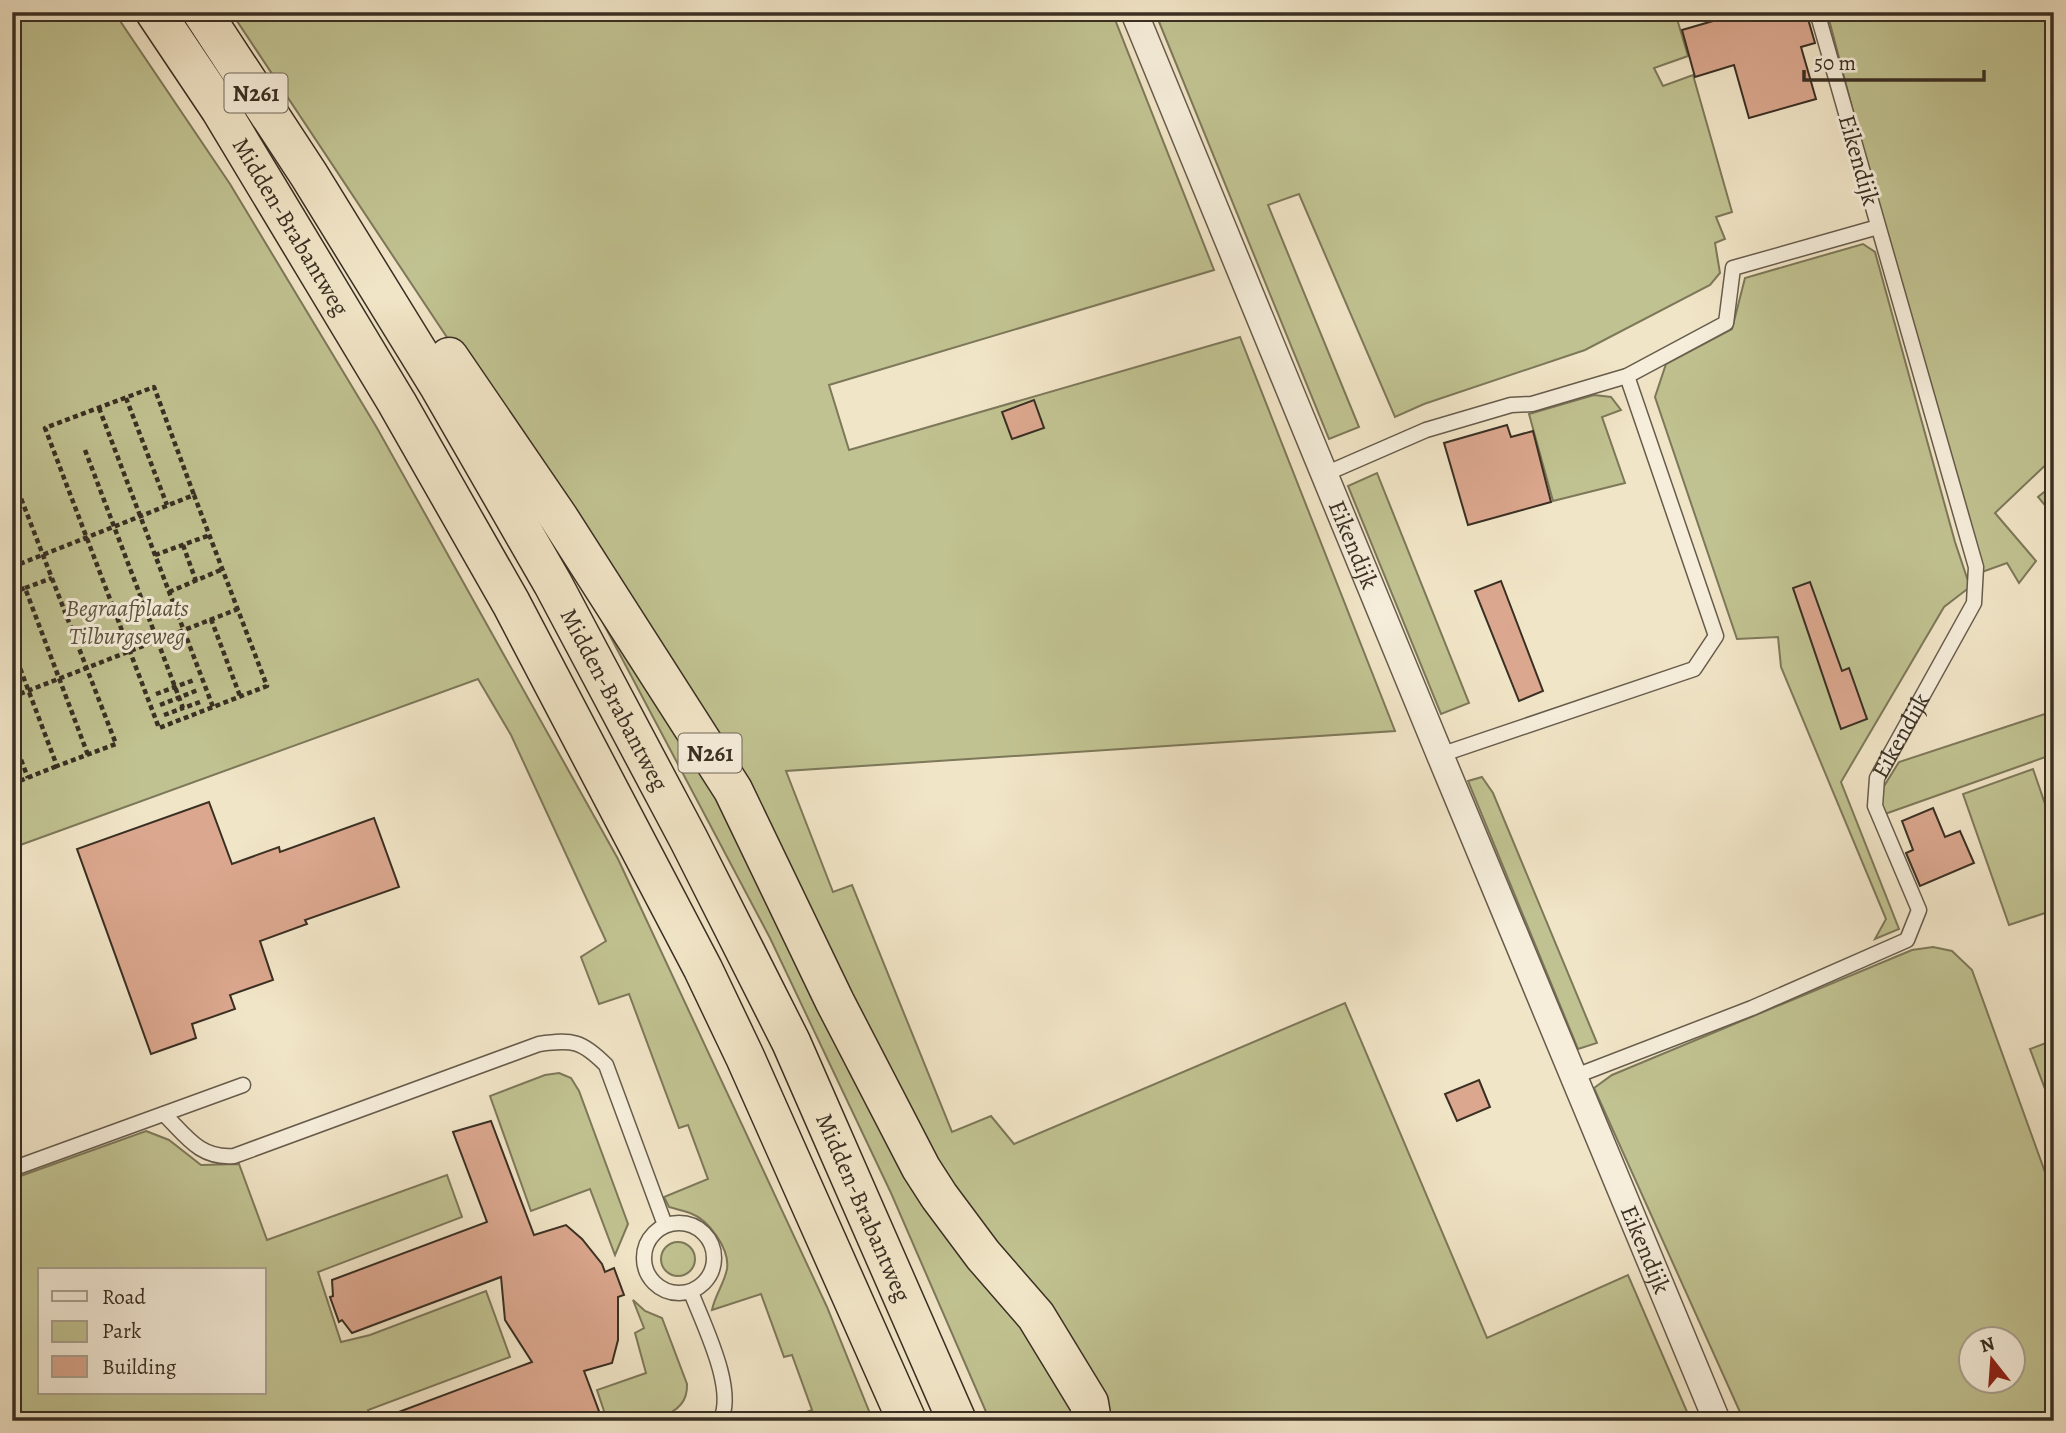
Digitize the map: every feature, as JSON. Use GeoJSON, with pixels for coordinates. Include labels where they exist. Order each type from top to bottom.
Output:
{"type":"FeatureCollection","features":[{"type":"Feature","properties":{"kind":"highway","name":"Midden-Brabantweg"},"geometry":{"type":"LineString","coordinates":[[155,12],[220,109],[397,402],[511,603],[703,969],[751,1069],[903,1415]]}},
{"type":"Feature","properties":{"kind":"highway","name":"Midden-Brabantweg"},"geometry":{"type":"LineString","coordinates":[[202,12],[309,175],[439,386],[533,549],[689,840],[791,1042],[957,1421]]}},
{"type":"Feature","properties":{"kind":"highway","name":"N261"},"geometry":{"type":"LineString","coordinates":[[309,175],[422,317],[559,518],[675,697],[733,790],[835,1002],[921,1168],[983,1255],[1036,1315],[1090,1403],[1092,1421]]}},
{"type":"Feature","properties":{"kind":"street","name":"Eikendijk"},"geometry":{"type":"LineString","coordinates":[[1134,12],[1717,1421]]}},
{"type":"Feature","properties":{"kind":"lane","name":"Eikendijk"},"geometry":{"type":"LineString","coordinates":[[1573,1077],[1752,1008],[1907,940],[1919,910],[1875,806],[1877,778],[1974,603],[1976,567],[1817,12]]}},
{"type":"Feature","properties":{"kind":"lane","name":"Eikendijk"},"geometry":{"type":"LineString","coordinates":[[1627,376],[1726,323],[1734,268],[1878,227]]}},
{"type":"Feature","properties":{"kind":"lane"},"geometry":{"type":"LineString","coordinates":[[1325,474],[1426,430],[1511,405],[1532,404],[1627,376],[1716,636],[1694,669],[1440,755]]}},
{"type":"Feature","properties":{"kind":"lane"},"geometry":{"type":"LineString","coordinates":[[164,1114],[202,1151],[218,1157],[234,1156],[539,1044],[562,1040],[588,1047],[606,1065],[666,1225]]}},
{"type":"Feature","properties":{"kind":"lane"},"geometry":{"type":"LineString","coordinates":[[12,1169],[243,1085]]}},
{"type":"Feature","properties":{"kind":"lane"},"geometry":{"type":"LineString","coordinates":[[688,1224],[706,1236],[712,1245],[713,1267],[701,1286],[691,1292],[680,1294],[659,1288],[645,1271],[644,1249],[649,1239],[666,1225],[688,1224]]}},
{"type":"Feature","properties":{"kind":"lane"},"geometry":{"type":"LineString","coordinates":[[691,1292],[722,1377],[726,1400],[725,1412],[720,1421]]}},
{"type":"Feature","properties":{"kind":"path"},"geometry":{"type":"LineString","coordinates":[[154,387],[267,685],[159,728],[45,428],[99,408],[154,387]]}},
{"type":"Feature","properties":{"kind":"path"},"geometry":{"type":"LineString","coordinates":[[126,398],[167,505]]}},
{"type":"Feature","properties":{"kind":"path"},"geometry":{"type":"LineString","coordinates":[[99,408],[213,707]]}},
{"type":"Feature","properties":{"kind":"path"},"geometry":{"type":"LineString","coordinates":[[85,450],[183,708]]}},
{"type":"Feature","properties":{"kind":"path"},"geometry":{"type":"LineString","coordinates":[[12,475],[117,744],[12,785]]}},
{"type":"Feature","properties":{"kind":"path"},"geometry":{"type":"LineString","coordinates":[[12,567],[194,495]]}},
{"type":"Feature","properties":{"kind":"path"},"geometry":{"type":"LineString","coordinates":[[155,555],[210,535]]}},
{"type":"Feature","properties":{"kind":"path"},"geometry":{"type":"LineString","coordinates":[[183,545],[196,581]]}},
{"type":"Feature","properties":{"kind":"path"},"geometry":{"type":"LineString","coordinates":[[169,592],[223,569]]}},
{"type":"Feature","properties":{"kind":"path"},"geometry":{"type":"LineString","coordinates":[[12,593],[52,578]]}},
{"type":"Feature","properties":{"kind":"path"},"geometry":{"type":"LineString","coordinates":[[25,588],[88,754]]}},
{"type":"Feature","properties":{"kind":"path"},"geometry":{"type":"LineString","coordinates":[[12,697],[238,608]]}},
{"type":"Feature","properties":{"kind":"path"},"geometry":{"type":"LineString","coordinates":[[211,619],[240,696]]}},
{"type":"Feature","properties":{"kind":"path"},"geometry":{"type":"LineString","coordinates":[[12,648],[58,766]]}},
{"type":"Feature","properties":{"kind":"path"},"geometry":{"type":"LineString","coordinates":[[156,694],[194,680]]}},
{"type":"Feature","properties":{"kind":"path"},"geometry":{"type":"LineString","coordinates":[[160,705],[198,690]]}},
{"type":"Feature","properties":{"kind":"path"},"geometry":{"type":"LineString","coordinates":[[164,715],[203,701]]}},
{"type":"Feature","properties":{"kind":"path"},"geometry":{"type":"LineString","coordinates":[[12,736],[28,778]]}},
{"type":"Feature","properties":{"kind":"green space","name":"Begraafplaats Tilburgseweg"},"geometry":{"type":"Polygon","coordinates":[[[12,12],[114,12],[230,184],[377,428],[618,859],[827,1307],[873,1421],[784,1421],[812,1410],[792,1355],[784,1357],[761,1294],[712,1310],[727,1269],[722,1244],[704,1222],[690,1213],[669,1207],[664,1197],[708,1179],[688,1125],[679,1128],[629,994],[599,1004],[581,957],[606,941],[511,735],[478,679],[12,848],[12,12]]]}},
{"type":"Feature","properties":{"kind":"green space"},"geometry":{"type":"Polygon","coordinates":[[[231,12],[1112,12],[1214,270],[829,385],[849,450],[1240,337],[1395,731],[786,771],[833,892],[852,885],[952,1132],[991,1116],[1014,1144],[1345,1003],[1487,1338],[1628,1275],[1691,1421],[1104,1421],[981,1237],[547,488],[231,12]]]}},
{"type":"Feature","properties":{"kind":"green space"},"geometry":{"type":"Polygon","coordinates":[[[1155,12],[1675,12],[1688,56],[1654,68],[1663,86],[1693,75],[1732,212],[1716,217],[1725,239],[1715,243],[1720,273],[1710,285],[1585,350],[1424,404],[1395,417],[1299,194],[1268,205],[1359,427],[1329,439],[1155,12]]]}},
{"type":"Feature","properties":{"kind":"green space"},"geometry":{"type":"Polygon","coordinates":[[[1827,12],[2054,12],[2054,457],[1995,513],[2036,561],[2019,583],[2007,563],[1971,576],[1912,336],[1827,12]]]}},
{"type":"Feature","properties":{"kind":"green space"},"geometry":{"type":"Polygon","coordinates":[[[1863,244],[1875,252],[1955,542],[1970,587],[1944,607],[1841,782],[1899,929],[1875,939],[1886,919],[1781,667],[1778,637],[1737,639],[1655,397],[1666,364],[1732,329],[1745,278],[1863,244]]]}},
{"type":"Feature","properties":{"kind":"green space"},"geometry":{"type":"Polygon","coordinates":[[[1594,395],[1611,397],[1621,410],[1602,417],[1625,483],[1553,501],[1529,414],[1594,395]]]}},
{"type":"Feature","properties":{"kind":"green space"},"geometry":{"type":"Polygon","coordinates":[[[1377,473],[1469,703],[1441,714],[1348,486],[1377,473]]]}},
{"type":"Feature","properties":{"kind":"green space"},"geometry":{"type":"Polygon","coordinates":[[[2054,484],[2054,516],[2038,497],[2054,484]]]}},
{"type":"Feature","properties":{"kind":"green space"},"geometry":{"type":"Polygon","coordinates":[[[558,529],[1041,1339],[1076,1421],[990,1421],[891,1193],[770,938],[555,532],[558,529]]]}},
{"type":"Feature","properties":{"kind":"green space"},"geometry":{"type":"Polygon","coordinates":[[[2054,711],[2054,754],[1882,815],[1881,791],[1899,762],[2054,711]]]}},
{"type":"Feature","properties":{"kind":"green space"},"geometry":{"type":"Polygon","coordinates":[[[2033,769],[2054,830],[2054,910],[2009,925],[1963,794],[2033,769]]]}},
{"type":"Feature","properties":{"kind":"green space"},"geometry":{"type":"Polygon","coordinates":[[[1482,777],[1493,793],[1597,1043],[1578,1049],[1468,781],[1482,777]]]}},
{"type":"Feature","properties":{"kind":"green space"},"geometry":{"type":"Polygon","coordinates":[[[1933,947],[1952,951],[1972,970],[2054,1197],[2054,1421],[1744,1421],[1594,1088],[1612,1075],[1912,950],[1933,947]]]}},
{"type":"Feature","properties":{"kind":"green space"},"geometry":{"type":"Polygon","coordinates":[[[2054,1040],[2054,1113],[2030,1049],[2054,1040]]]}},
{"type":"Feature","properties":{"kind":"green space"},"geometry":{"type":"Polygon","coordinates":[[[559,1073],[571,1078],[579,1091],[628,1224],[615,1255],[590,1189],[531,1211],[490,1096],[545,1075],[559,1073]]]}},
{"type":"Feature","properties":{"kind":"green space"},"geometry":{"type":"Polygon","coordinates":[[[146,1131],[169,1140],[201,1165],[239,1164],[267,1240],[447,1175],[462,1217],[318,1272],[341,1342],[370,1335],[486,1291],[510,1357],[368,1410],[372,1421],[12,1421],[12,1179],[146,1131]]]}},
{"type":"Feature","properties":{"kind":"green space"},"geometry":{"type":"Polygon","coordinates":[[[678,1242],[690,1247],[695,1259],[690,1271],[678,1276],[666,1271],[661,1259],[666,1247],[678,1242]]]}},
{"type":"Feature","properties":{"kind":"green space"},"geometry":{"type":"Polygon","coordinates":[[[633,1300],[645,1311],[662,1318],[687,1384],[685,1398],[678,1408],[654,1418],[598,1421],[606,1417],[597,1390],[646,1373],[635,1333],[644,1328],[633,1300]]]}},
{"type":"Feature","properties":{"kind":"building"},"geometry":{"type":"Polygon","coordinates":[[[1744,12],[1806,12],[1815,43],[1801,47],[1816,99],[1749,118],[1734,65],[1695,77],[1682,30],[1744,12]]]}},
{"type":"Feature","properties":{"kind":"building"},"geometry":{"type":"Polygon","coordinates":[[[1034,400],[1044,428],[1012,439],[1002,412],[1034,400]]]}},
{"type":"Feature","properties":{"kind":"building"},"geometry":{"type":"Polygon","coordinates":[[[1507,425],[1511,437],[1533,431],[1551,502],[1468,525],[1444,443],[1507,425]]]}},
{"type":"Feature","properties":{"kind":"building"},"geometry":{"type":"Polygon","coordinates":[[[1501,581],[1543,691],[1519,701],[1475,591],[1501,581]]]}},
{"type":"Feature","properties":{"kind":"building"},"geometry":{"type":"Polygon","coordinates":[[[1810,582],[1842,671],[1849,668],[1867,719],[1841,729],[1793,588],[1810,582]]]}},
{"type":"Feature","properties":{"kind":"building"},"geometry":{"type":"Polygon","coordinates":[[[209,802],[232,864],[279,847],[280,852],[374,818],[399,887],[305,920],[307,924],[260,941],[273,980],[230,995],[235,1009],[192,1024],[196,1038],[151,1054],[77,849],[209,802]]]}},
{"type":"Feature","properties":{"kind":"building"},"geometry":{"type":"Polygon","coordinates":[[[1933,808],[1945,837],[1960,831],[1974,863],[1920,886],[1906,853],[1913,850],[1902,821],[1933,808]]]}},
{"type":"Feature","properties":{"kind":"building"},"geometry":{"type":"Polygon","coordinates":[[[1479,1080],[1490,1107],[1457,1121],[1445,1094],[1479,1080]]]}},
{"type":"Feature","properties":{"kind":"building"},"geometry":{"type":"Polygon","coordinates":[[[491,1121],[534,1235],[566,1225],[582,1239],[602,1264],[605,1272],[614,1268],[624,1295],[618,1297],[618,1340],[612,1363],[584,1371],[600,1414],[582,1421],[561,1421],[558,1413],[536,1421],[380,1421],[532,1362],[505,1320],[501,1277],[352,1333],[342,1320],[339,1322],[330,1297],[333,1296],[332,1280],[487,1222],[453,1132],[491,1121]]]}}]}
